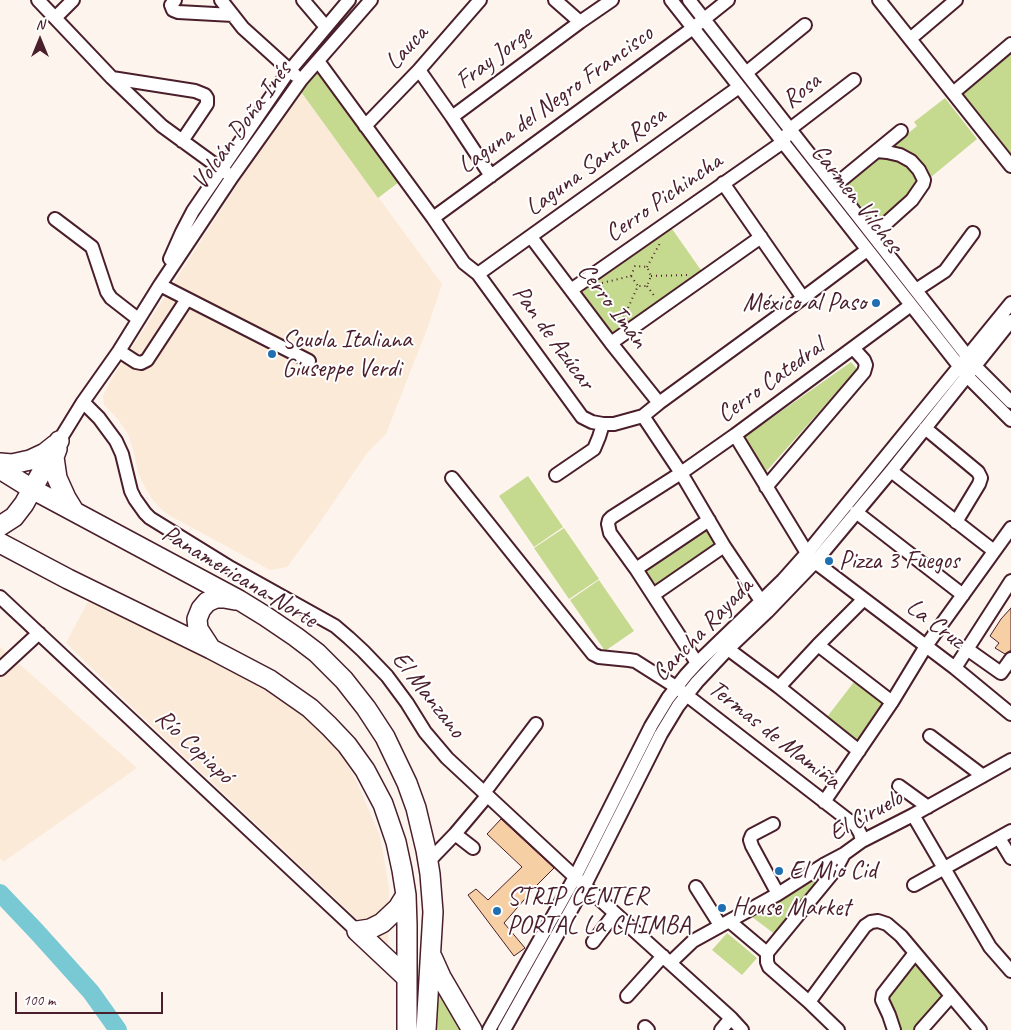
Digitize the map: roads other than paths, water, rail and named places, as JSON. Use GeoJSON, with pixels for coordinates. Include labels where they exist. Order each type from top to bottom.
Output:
{"type":"FeatureCollection","features":[{"type":"Feature","properties":{"kind":"highway"},"geometry":{"type":"LineString","coordinates":[[0,463],[12,464],[30,460],[45,453],[59,441]]}},
{"type":"Feature","properties":{"kind":"highway"},"geometry":{"type":"LineString","coordinates":[[0,526],[14,517],[24,504],[59,441]]}},
{"type":"Feature","properties":{"kind":"highway"},"geometry":{"type":"LineString","coordinates":[[59,441],[54,456],[56,471],[62,492],[74,511]]}},
{"type":"Feature","properties":{"kind":"highway","name":"Panamericana Norte"},"geometry":{"type":"LineString","coordinates":[[0,468],[32,489],[239,600],[296,637],[317,653],[344,680],[366,708],[385,737],[407,783],[420,823],[428,862],[432,912],[426,1030]]}},
{"type":"Feature","properties":{"kind":"highway"},"geometry":{"type":"LineString","coordinates":[[0,543],[257,673],[289,692],[315,712],[347,745],[371,781],[385,809],[399,856],[406,895],[407,1030]]}},
{"type":"Feature","properties":{"kind":"highway"},"geometry":{"type":"LineString","coordinates":[[211,649],[198,629],[197,619],[200,609],[207,602],[216,598],[239,600]]}},
{"type":"Feature","properties":{"kind":"highway"},"geometry":{"type":"LineString","coordinates":[[357,931],[370,929],[382,923],[398,908],[406,895]]}},
{"type":"Feature","properties":{"kind":"highway"},"geometry":{"type":"LineString","coordinates":[[357,931],[407,978]]}},
{"type":"Feature","properties":{"kind":"highway"},"geometry":{"type":"LineString","coordinates":[[431,955],[440,977],[472,1030]]}},
{"type":"Feature","properties":{"kind":"street"},"geometry":{"type":"LineString","coordinates":[[38,0],[112,78],[162,126],[226,173]]}},
{"type":"Feature","properties":{"kind":"street"},"geometry":{"type":"LineString","coordinates":[[55,18],[71,0]]}},
{"type":"Feature","properties":{"kind":"street"},"geometry":{"type":"LineString","coordinates":[[175,0],[171,5],[173,10],[178,12],[233,15]]}},
{"type":"Feature","properties":{"kind":"street"},"geometry":{"type":"LineString","coordinates":[[221,0],[243,28],[301,80]]}},
{"type":"Feature","properties":{"kind":"street","name":"Volcán Doña Inés"},"geometry":{"type":"LineString","coordinates":[[226,173],[290,70],[349,0]]}},
{"type":"Feature","properties":{"kind":"street","name":"Volcán Doña Inés"},"geometry":{"type":"LineString","coordinates":[[59,441],[160,285],[193,211],[301,80],[371,0]]}},
{"type":"Feature","properties":{"kind":"street","name":"Lauca"},"geometry":{"type":"LineString","coordinates":[[365,126],[419,70],[480,0]]}},
{"type":"Feature","properties":{"kind":"street"},"geometry":{"type":"LineString","coordinates":[[555,0],[580,22]]}},
{"type":"Feature","properties":{"kind":"street","name":"Fray Jorge"},"geometry":{"type":"LineString","coordinates":[[452,117],[612,0]]}},
{"type":"Feature","properties":{"kind":"street","name":"Carmen Vilches"},"geometry":{"type":"LineString","coordinates":[[671,0],[911,305],[967,366],[1011,420]]}},
{"type":"Feature","properties":{"kind":"street","name":"Carmen Vilches"},"geometry":{"type":"LineString","coordinates":[[689,0],[916,290],[967,366],[1011,402]]}},
{"type":"Feature","properties":{"kind":"street","name":"Laguna del Negro Francisco"},"geometry":{"type":"LineString","coordinates":[[433,218],[693,28],[728,0]]}},
{"type":"Feature","properties":{"kind":"street"},"geometry":{"type":"LineString","coordinates":[[879,0],[1011,166]]}},
{"type":"Feature","properties":{"kind":"street"},"geometry":{"type":"LineString","coordinates":[[910,39],[956,0]]}},
{"type":"Feature","properties":{"kind":"street"},"geometry":{"type":"LineString","coordinates":[[309,2],[326,27]]}},
{"type":"Feature","properties":{"kind":"street"},"geometry":{"type":"LineString","coordinates":[[746,73],[805,25]]}},
{"type":"Feature","properties":{"kind":"street"},"geometry":{"type":"LineString","coordinates":[[953,93],[1011,44]]}},
{"type":"Feature","properties":{"kind":"street","name":"Pan de Azúcar"},"geometry":{"type":"LineString","coordinates":[[318,61],[433,218],[464,264],[478,274],[582,416],[592,422],[603,424]]}},
{"type":"Feature","properties":{"kind":"street"},"geometry":{"type":"LineString","coordinates":[[419,70],[491,176]]}},
{"type":"Feature","properties":{"kind":"street"},"geometry":{"type":"LineString","coordinates":[[112,78],[195,91],[205,95],[207,104],[182,141]]}},
{"type":"Feature","properties":{"kind":"street","name":"Rosa"},"geometry":{"type":"LineString","coordinates":[[783,142],[790,130],[854,80]]}},
{"type":"Feature","properties":{"kind":"street","name":"Laguna Santa Rosa"},"geometry":{"type":"LineString","coordinates":[[478,274],[740,87]]}},
{"type":"Feature","properties":{"kind":"street"},"geometry":{"type":"LineString","coordinates":[[834,186],[901,131]]}},
{"type":"Feature","properties":{"kind":"street","name":"Cerro Pichincha"},"geometry":{"type":"LineString","coordinates":[[571,290],[783,142]]}},
{"type":"Feature","properties":{"kind":"street"},"geometry":{"type":"LineString","coordinates":[[873,235],[912,200],[924,180],[919,170],[911,161],[900,155],[877,152]]}},
{"type":"Feature","properties":{"kind":"street"},"geometry":{"type":"LineString","coordinates":[[723,184],[803,298]]}},
{"type":"Feature","properties":{"kind":"street"},"geometry":{"type":"LineString","coordinates":[[55,219],[92,247],[107,292],[111,298],[138,319]]}},
{"type":"Feature","properties":{"kind":"street"},"geometry":{"type":"LineString","coordinates":[[916,290],[945,271],[973,233]]}},
{"type":"Feature","properties":{"kind":"street","name":"Cerro Imán"},"geometry":{"type":"LineString","coordinates":[[531,236],[611,343],[659,403]]}},
{"type":"Feature","properties":{"kind":"street"},"geometry":{"type":"LineString","coordinates":[[611,343],[761,237]]}},
{"type":"Feature","properties":{"kind":"street"},"geometry":{"type":"LineString","coordinates":[[556,475],[594,449],[603,424],[614,424],[643,416],[867,250]]}},
{"type":"Feature","properties":{"kind":"street"},"geometry":{"type":"LineString","coordinates":[[160,285],[308,361]]}},
{"type":"Feature","properties":{"kind":"street"},"geometry":{"type":"LineString","coordinates":[[119,351],[136,362],[147,360],[187,299]]}},
{"type":"Feature","properties":{"kind":"street","name":"Cancha Rayada"},"geometry":{"type":"LineString","coordinates":[[504,1030],[585,885],[674,712],[681,691],[697,663],[783,580],[811,558],[856,512],[925,428],[1011,303]]}},
{"type":"Feature","properties":{"kind":"street","name":"Cerro Catedral"},"geometry":{"type":"LineString","coordinates":[[636,570],[610,533],[608,524],[612,517],[681,473],[735,435],[854,349],[911,305]]}},
{"type":"Feature","properties":{"kind":"street","name":"Cancha Rayada"},"geometry":{"type":"LineString","coordinates":[[489,1030],[575,877],[651,726],[681,691],[767,612],[967,366],[1011,321]]}},
{"type":"Feature","properties":{"kind":"street"},"geometry":{"type":"LineString","coordinates":[[766,487],[864,372],[866,365],[864,360],[854,349]]}},
{"type":"Feature","properties":{"kind":"street","name":"El Manzano"},"geometry":{"type":"LineString","coordinates":[[83,402],[99,418],[116,441],[122,454],[131,491],[135,500],[150,518],[230,568],[335,626],[350,638],[387,676],[420,725],[453,764],[742,1030]]}},
{"type":"Feature","properties":{"kind":"street"},"geometry":{"type":"LineString","coordinates":[[643,416],[681,473],[724,546],[761,601]]}},
{"type":"Feature","properties":{"kind":"street"},"geometry":{"type":"LineString","coordinates":[[925,428],[978,472],[981,478],[956,522]]}},
{"type":"Feature","properties":{"kind":"street"},"geometry":{"type":"LineString","coordinates":[[735,435],[811,558]]}},
{"type":"Feature","properties":{"kind":"street"},"geometry":{"type":"LineString","coordinates":[[891,471],[994,551]]}},
{"type":"Feature","properties":{"kind":"street","name":"Termas de Mamiña"},"geometry":{"type":"LineString","coordinates":[[452,478],[593,654],[599,658],[635,661],[681,691],[856,826],[862,841]]}},
{"type":"Feature","properties":{"kind":"street"},"geometry":{"type":"LineString","coordinates":[[856,512],[963,595]]}},
{"type":"Feature","properties":{"kind":"street"},"geometry":{"type":"LineString","coordinates":[[697,663],[636,570],[709,520]]}},
{"type":"Feature","properties":{"kind":"street"},"geometry":{"type":"LineString","coordinates":[[824,802],[892,702],[926,646],[1011,528]]}},
{"type":"Feature","properties":{"kind":"street"},"geometry":{"type":"LineString","coordinates":[[653,595],[724,546]]}},
{"type":"Feature","properties":{"kind":"street","name":"La Cruz"},"geometry":{"type":"LineString","coordinates":[[811,558],[955,668],[1011,714]]}},
{"type":"Feature","properties":{"kind":"street"},"geometry":{"type":"LineString","coordinates":[[955,668],[1011,581]]}},
{"type":"Feature","properties":{"kind":"street","name":"Río Copiapó"},"geometry":{"type":"LineString","coordinates":[[0,597],[357,931]]}},
{"type":"Feature","properties":{"kind":"street"},"geometry":{"type":"LineString","coordinates":[[779,688],[864,599]]}},
{"type":"Feature","properties":{"kind":"street"},"geometry":{"type":"LineString","coordinates":[[0,669],[39,633]]}},
{"type":"Feature","properties":{"kind":"street"},"geometry":{"type":"LineString","coordinates":[[818,645],[892,702]]}},
{"type":"Feature","properties":{"kind":"street"},"geometry":{"type":"LineString","coordinates":[[728,649],[859,751]]}},
{"type":"Feature","properties":{"kind":"street"},"geometry":{"type":"LineString","coordinates":[[967,649],[1001,673],[1011,659]]}},
{"type":"Feature","properties":{"kind":"street"},"geometry":{"type":"LineString","coordinates":[[428,862],[455,834],[536,724]]}},
{"type":"Feature","properties":{"kind":"street"},"geometry":{"type":"LineString","coordinates":[[930,736],[983,776]]}},
{"type":"Feature","properties":{"kind":"street","name":"El Ciruelo"},"geometry":{"type":"LineString","coordinates":[[627,996],[666,959],[692,941],[778,894],[862,841],[928,807],[1011,760]]}},
{"type":"Feature","properties":{"kind":"street"},"geometry":{"type":"LineString","coordinates":[[899,786],[928,807]]}},
{"type":"Feature","properties":{"kind":"street"},"geometry":{"type":"LineString","coordinates":[[913,815],[990,947],[1011,971]]}},
{"type":"Feature","properties":{"kind":"street"},"geometry":{"type":"LineString","coordinates":[[773,824],[752,835],[750,840],[778,894]]}},
{"type":"Feature","properties":{"kind":"street"},"geometry":{"type":"LineString","coordinates":[[914,885],[1011,831]]}},
{"type":"Feature","properties":{"kind":"street"},"geometry":{"type":"LineString","coordinates":[[455,834],[473,848]]}},
{"type":"Feature","properties":{"kind":"street"},"geometry":{"type":"LineString","coordinates":[[999,838],[1011,858]]}},
{"type":"Feature","properties":{"kind":"street"},"geometry":{"type":"LineString","coordinates":[[838,1030],[769,967],[767,953],[836,869],[844,854]]}},
{"type":"Feature","properties":{"kind":"street"},"geometry":{"type":"LineString","coordinates":[[696,887],[724,923],[767,953]]}},
{"type":"Feature","properties":{"kind":"street"},"geometry":{"type":"LineString","coordinates":[[593,942],[616,913]]}},
{"type":"Feature","properties":{"kind":"street"},"geometry":{"type":"LineString","coordinates":[[809,1002],[865,926],[871,922],[878,921],[887,924],[901,936],[980,1030]]}},
{"type":"Feature","properties":{"kind":"street"},"geometry":{"type":"LineString","coordinates":[[894,1030],[882,1000],[883,994],[915,952]]}},
{"type":"Feature","properties":{"kind":"street"},"geometry":{"type":"LineString","coordinates":[[921,1030],[951,996]]}},
{"type":"Feature","properties":{"kind":"street"},"geometry":{"type":"LineString","coordinates":[[721,1030],[731,1018]]}},
{"type":"Feature","properties":{"kind":"waterway","name":"Río Copiapó"},"geometry":{"type":"LineString","coordinates":[[0,893],[91,992],[118,1030]]}},
{"type":"Feature","properties":{"kind":"place","name":"México al Paso"},"geometry":{"type":"Point","coordinates":[876,303]}},
{"type":"Feature","properties":{"kind":"place","name":"Scuola Italiana Giuseppe Verdi"},"geometry":{"type":"Point","coordinates":[272,354]}},
{"type":"Feature","properties":{"kind":"place","name":"Pizza 3 Fuegos"},"geometry":{"type":"Point","coordinates":[829,561]}},
{"type":"Feature","properties":{"kind":"place","name":"El Mio Cid"},"geometry":{"type":"Point","coordinates":[779,871]}},
{"type":"Feature","properties":{"kind":"place","name":"House Market"},"geometry":{"type":"Point","coordinates":[722,908]}},
{"type":"Feature","properties":{"kind":"place","name":"STRIP CENTER PORTAL La CHIMBA"},"geometry":{"type":"Point","coordinates":[497,911]}}]}
